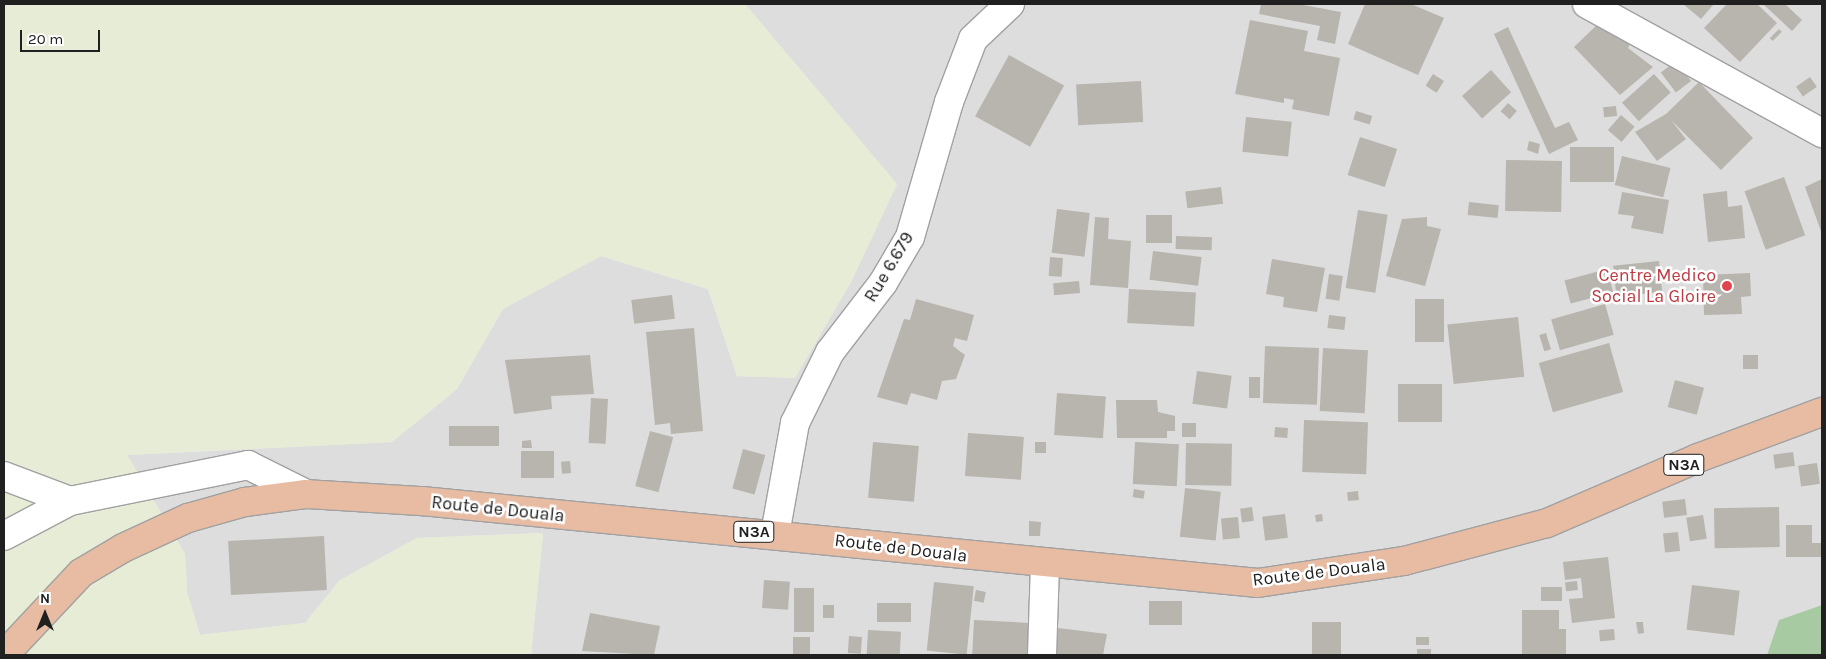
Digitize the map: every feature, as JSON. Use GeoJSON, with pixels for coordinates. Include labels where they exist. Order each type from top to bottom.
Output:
{"type":"FeatureCollection","features":[{"type":"Feature","properties":{"kind":"highway","name":"Route de Douala"},"geometry":{"type":"LineString","coordinates":[[4,655],[81,573],[123,548],[188,518],[245,502],[306,494],[775,534],[1045,564],[1258,583],[1404,560],[1548,523],[1698,458],[1822,412]]}},
{"type":"Feature","properties":{"kind":"street","name":"Rue 6.679"},"geometry":{"type":"LineString","coordinates":[[775,534],[795,423],[830,352],[883,283],[910,237],[949,102],[974,40],[1010,4]]}},
{"type":"Feature","properties":{"kind":"street"},"geometry":{"type":"LineString","coordinates":[[1587,4],[1822,133]]}},
{"type":"Feature","properties":{"kind":"street"},"geometry":{"type":"LineString","coordinates":[[4,536],[70,501],[248,465],[306,494]]}},
{"type":"Feature","properties":{"kind":"street"},"geometry":{"type":"LineString","coordinates":[[4,476],[70,501]]}},
{"type":"Feature","properties":{"kind":"street"},"geometry":{"type":"LineString","coordinates":[[1042,655],[1045,564]]}},
{"type":"Feature","properties":{"kind":"shaded area"},"geometry":{"type":"Polygon","coordinates":[[[745,4],[1822,4],[1822,605],[1779,620],[1767,655],[531,655],[543,533],[417,538],[340,580],[305,623],[200,635],[187,592],[185,554],[127,455],[392,442],[457,389],[503,309],[601,256],[708,289],[737,376],[795,378],[851,282],[897,184],[745,4]]]}},
{"type":"Feature","properties":{"kind":"green space"},"geometry":{"type":"Polygon","coordinates":[[[4,4],[745,4],[897,184],[851,282],[795,378],[737,376],[708,289],[601,256],[503,309],[457,389],[392,442],[127,455],[185,554],[187,592],[200,635],[305,623],[340,580],[417,538],[543,533],[531,655],[4,655],[4,4]]]}},
{"type":"Feature","properties":{"kind":"green space"},"geometry":{"type":"Polygon","coordinates":[[[1822,605],[1822,655],[1767,655],[1779,620],[1822,605]]]}},
{"type":"Feature","properties":{"kind":"building"},"geometry":{"type":"Polygon","coordinates":[[[1261,4],[1298,4],[1341,12],[1335,44],[1317,40],[1320,26],[1259,14],[1261,4]]]}},
{"type":"Feature","properties":{"kind":"building"},"geometry":{"type":"Polygon","coordinates":[[[1365,4],[1411,4],[1444,18],[1418,75],[1348,44],[1365,4]]]}},
{"type":"Feature","properties":{"kind":"building"},"geometry":{"type":"Polygon","coordinates":[[[1683,4],[1714,4],[1701,19],[1683,4]]]}},
{"type":"Feature","properties":{"kind":"building"},"geometry":{"type":"Polygon","coordinates":[[[1727,4],[1757,4],[1777,23],[1740,62],[1704,28],[1727,4]]]}},
{"type":"Feature","properties":{"kind":"building"},"geometry":{"type":"Polygon","coordinates":[[[1763,4],[1785,4],[1802,20],[1792,31],[1763,4]]]}},
{"type":"Feature","properties":{"kind":"building"},"geometry":{"type":"Polygon","coordinates":[[[1250,20],[1308,31],[1304,51],[1340,58],[1329,116],[1292,109],[1294,100],[1284,98],[1284,103],[1235,94],[1250,20]]]}},
{"type":"Feature","properties":{"kind":"building"},"geometry":{"type":"Polygon","coordinates":[[[1599,23],[1632,40],[1628,48],[1653,67],[1620,95],[1574,47],[1599,23]]]}},
{"type":"Feature","properties":{"kind":"building"},"geometry":{"type":"Polygon","coordinates":[[[1508,27],[1555,128],[1569,122],[1578,140],[1549,154],[1494,34],[1508,27]]]}},
{"type":"Feature","properties":{"kind":"building"},"geometry":{"type":"Polygon","coordinates":[[[1779,29],[1782,32],[1773,41],[1770,38],[1779,29]]]}},
{"type":"Feature","properties":{"kind":"building"},"geometry":{"type":"Polygon","coordinates":[[[1009,55],[1064,86],[1030,147],[975,116],[1009,55]]]}},
{"type":"Feature","properties":{"kind":"building"},"geometry":{"type":"Polygon","coordinates":[[[1676,61],[1691,81],[1676,92],[1661,72],[1676,61]]]}},
{"type":"Feature","properties":{"kind":"building"},"geometry":{"type":"Polygon","coordinates":[[[1491,70],[1511,92],[1482,118],[1462,96],[1491,70]]]}},
{"type":"Feature","properties":{"kind":"building"},"geometry":{"type":"Polygon","coordinates":[[[1433,74],[1444,81],[1437,93],[1426,86],[1433,74]]]}},
{"type":"Feature","properties":{"kind":"building"},"geometry":{"type":"Polygon","coordinates":[[[1654,74],[1671,93],[1639,121],[1622,103],[1654,74]]]}},
{"type":"Feature","properties":{"kind":"building"},"geometry":{"type":"Polygon","coordinates":[[[1810,77],[1817,87],[1803,97],[1796,87],[1810,77]]]}},
{"type":"Feature","properties":{"kind":"building"},"geometry":{"type":"Polygon","coordinates":[[[1141,81],[1143,122],[1078,125],[1076,84],[1141,81]]]}},
{"type":"Feature","properties":{"kind":"building"},"geometry":{"type":"Polygon","coordinates":[[[1699,82],[1753,138],[1721,170],[1671,120],[1686,139],[1657,161],[1635,132],[1666,114],[1699,82]]]}},
{"type":"Feature","properties":{"kind":"building"},"geometry":{"type":"Polygon","coordinates":[[[1508,103],[1517,111],[1510,119],[1501,111],[1508,103]]]}},
{"type":"Feature","properties":{"kind":"building"},"geometry":{"type":"Polygon","coordinates":[[[1616,106],[1617,116],[1604,117],[1603,107],[1616,106]]]}},
{"type":"Feature","properties":{"kind":"building"},"geometry":{"type":"Polygon","coordinates":[[[1356,111],[1372,116],[1370,125],[1353,120],[1356,111]]]}},
{"type":"Feature","properties":{"kind":"building"},"geometry":{"type":"Polygon","coordinates":[[[1621,115],[1635,127],[1621,142],[1608,130],[1621,115]]]}},
{"type":"Feature","properties":{"kind":"building"},"geometry":{"type":"Polygon","coordinates":[[[1246,117],[1292,122],[1288,157],[1242,152],[1246,117]]]}},
{"type":"Feature","properties":{"kind":"building"},"geometry":{"type":"Polygon","coordinates":[[[1360,137],[1397,149],[1385,187],[1348,175],[1360,137]]]}},
{"type":"Feature","properties":{"kind":"building"},"geometry":{"type":"Polygon","coordinates":[[[1529,141],[1540,144],[1538,154],[1527,150],[1529,141]]]}},
{"type":"Feature","properties":{"kind":"building"},"geometry":{"type":"Polygon","coordinates":[[[1570,147],[1614,147],[1614,182],[1570,182],[1570,147]]]}},
{"type":"Feature","properties":{"kind":"building"},"geometry":{"type":"Polygon","coordinates":[[[1622,156],[1671,168],[1663,197],[1615,185],[1622,156]]]}},
{"type":"Feature","properties":{"kind":"building"},"geometry":{"type":"Polygon","coordinates":[[[1506,160],[1562,161],[1561,212],[1505,211],[1506,160]]]}},
{"type":"Feature","properties":{"kind":"building"},"geometry":{"type":"Polygon","coordinates":[[[1784,177],[1805,235],[1766,250],[1745,191],[1784,177]]]}},
{"type":"Feature","properties":{"kind":"building"},"geometry":{"type":"Polygon","coordinates":[[[1822,179],[1822,234],[1805,187],[1822,179]]]}},
{"type":"Feature","properties":{"kind":"building"},"geometry":{"type":"Polygon","coordinates":[[[1221,187],[1223,204],[1187,208],[1185,191],[1221,187]]]}},
{"type":"Feature","properties":{"kind":"building"},"geometry":{"type":"Polygon","coordinates":[[[1727,191],[1728,207],[1742,205],[1745,238],[1708,242],[1703,194],[1727,191]]]}},
{"type":"Feature","properties":{"kind":"building"},"geometry":{"type":"Polygon","coordinates":[[[1622,192],[1669,200],[1663,234],[1631,228],[1634,216],[1618,214],[1622,192]]]}},
{"type":"Feature","properties":{"kind":"building"},"geometry":{"type":"Polygon","coordinates":[[[1469,202],[1499,205],[1497,218],[1468,215],[1469,202]]]}},
{"type":"Feature","properties":{"kind":"building"},"geometry":{"type":"Polygon","coordinates":[[[1057,209],[1090,213],[1084,257],[1052,253],[1057,209]]]}},
{"type":"Feature","properties":{"kind":"building"},"geometry":{"type":"Polygon","coordinates":[[[1358,210],[1388,215],[1375,293],[1346,288],[1358,210]]]}},
{"type":"Feature","properties":{"kind":"building"},"geometry":{"type":"Polygon","coordinates":[[[1146,215],[1172,215],[1172,243],[1146,243],[1146,215]]]}},
{"type":"Feature","properties":{"kind":"building"},"geometry":{"type":"Polygon","coordinates":[[[1095,217],[1109,218],[1108,239],[1131,241],[1128,288],[1090,285],[1095,217]]]}},
{"type":"Feature","properties":{"kind":"building"},"geometry":{"type":"Polygon","coordinates":[[[1427,217],[1427,226],[1441,229],[1425,286],[1386,276],[1402,219],[1427,217]]]}},
{"type":"Feature","properties":{"kind":"building"},"geometry":{"type":"Polygon","coordinates":[[[1176,236],[1212,237],[1212,250],[1176,249],[1176,236]]]}},
{"type":"Feature","properties":{"kind":"building"},"geometry":{"type":"Polygon","coordinates":[[[1153,251],[1202,257],[1198,286],[1149,280],[1153,251]]]}},
{"type":"Feature","properties":{"kind":"building"},"geometry":{"type":"Polygon","coordinates":[[[1050,257],[1063,258],[1062,277],[1049,276],[1050,257]]]}},
{"type":"Feature","properties":{"kind":"building"},"geometry":{"type":"Polygon","coordinates":[[[1272,259],[1325,268],[1317,312],[1283,307],[1284,297],[1266,294],[1272,259]]]}},
{"type":"Feature","properties":{"kind":"building"},"geometry":{"type":"Polygon","coordinates":[[[1659,261],[1662,292],[1616,297],[1613,266],[1659,261]]]}},
{"type":"Feature","properties":{"kind":"building"},"geometry":{"type":"Polygon","coordinates":[[[1607,269],[1613,292],[1571,304],[1564,280],[1607,269]]]}},
{"type":"Feature","properties":{"kind":"building","name":"Centre Medico Social La Gloire"},"geometry":{"type":"Polygon","coordinates":[[[1750,273],[1751,296],[1741,297],[1742,314],[1704,315],[1703,275],[1750,273]]]}},
{"type":"Feature","properties":{"kind":"building"},"geometry":{"type":"Polygon","coordinates":[[[1329,274],[1343,276],[1339,301],[1326,299],[1329,274]]]}},
{"type":"Feature","properties":{"kind":"building"},"geometry":{"type":"Polygon","coordinates":[[[1079,281],[1080,293],[1054,295],[1053,283],[1079,281]]]}},
{"type":"Feature","properties":{"kind":"building"},"geometry":{"type":"Polygon","coordinates":[[[1129,289],[1196,293],[1194,326],[1127,323],[1129,289]]]}},
{"type":"Feature","properties":{"kind":"building"},"geometry":{"type":"Polygon","coordinates":[[[672,295],[675,319],[634,324],[631,300],[672,295]]]}},
{"type":"Feature","properties":{"kind":"building"},"geometry":{"type":"Polygon","coordinates":[[[916,299],[974,315],[967,341],[955,338],[953,346],[965,355],[956,379],[942,381],[937,400],[911,393],[907,405],[877,397],[904,319],[910,320],[916,299]]]}},
{"type":"Feature","properties":{"kind":"building"},"geometry":{"type":"Polygon","coordinates":[[[1415,299],[1444,299],[1444,342],[1415,342],[1415,299]]]}},
{"type":"Feature","properties":{"kind":"building"},"geometry":{"type":"Polygon","coordinates":[[[1605,304],[1614,335],[1560,350],[1551,319],[1605,304]]]}},
{"type":"Feature","properties":{"kind":"building"},"geometry":{"type":"Polygon","coordinates":[[[1329,315],[1346,317],[1344,330],[1327,328],[1329,315]]]}},
{"type":"Feature","properties":{"kind":"building"},"geometry":{"type":"Polygon","coordinates":[[[1518,317],[1524,377],[1454,384],[1447,324],[1518,317]]]}},
{"type":"Feature","properties":{"kind":"building"},"geometry":{"type":"Polygon","coordinates":[[[694,328],[703,431],[671,434],[670,423],[655,425],[646,332],[694,328]]]}},
{"type":"Feature","properties":{"kind":"building"},"geometry":{"type":"Polygon","coordinates":[[[1546,333],[1551,349],[1544,351],[1539,335],[1546,333]]]}},
{"type":"Feature","properties":{"kind":"building"},"geometry":{"type":"Polygon","coordinates":[[[1609,343],[1623,392],[1553,412],[1539,363],[1609,343]]]}},
{"type":"Feature","properties":{"kind":"building"},"geometry":{"type":"Polygon","coordinates":[[[1265,346],[1319,348],[1317,405],[1263,403],[1265,346]]]}},
{"type":"Feature","properties":{"kind":"building"},"geometry":{"type":"Polygon","coordinates":[[[1323,348],[1368,350],[1365,413],[1320,411],[1323,348]]]}},
{"type":"Feature","properties":{"kind":"building"},"geometry":{"type":"Polygon","coordinates":[[[590,355],[594,394],[551,396],[552,409],[514,414],[505,360],[590,355]]]}},
{"type":"Feature","properties":{"kind":"building"},"geometry":{"type":"Polygon","coordinates":[[[1743,355],[1758,355],[1758,369],[1743,369],[1743,355]]]}},
{"type":"Feature","properties":{"kind":"building"},"geometry":{"type":"Polygon","coordinates":[[[1197,371],[1232,376],[1227,409],[1192,404],[1197,371]]]}},
{"type":"Feature","properties":{"kind":"building"},"geometry":{"type":"Polygon","coordinates":[[[1249,377],[1260,377],[1260,398],[1249,398],[1249,377]]]}},
{"type":"Feature","properties":{"kind":"building"},"geometry":{"type":"Polygon","coordinates":[[[1675,380],[1704,388],[1697,415],[1668,407],[1675,380]]]}},
{"type":"Feature","properties":{"kind":"building"},"geometry":{"type":"Polygon","coordinates":[[[1398,384],[1442,384],[1442,422],[1398,422],[1398,384]]]}},
{"type":"Feature","properties":{"kind":"building"},"geometry":{"type":"Polygon","coordinates":[[[1057,393],[1106,396],[1103,438],[1054,435],[1057,393]]]}},
{"type":"Feature","properties":{"kind":"building"},"geometry":{"type":"Polygon","coordinates":[[[591,398],[608,399],[606,444],[589,443],[591,398]]]}},
{"type":"Feature","properties":{"kind":"building"},"geometry":{"type":"Polygon","coordinates":[[[1116,400],[1157,400],[1158,412],[1175,416],[1175,431],[1167,431],[1167,438],[1117,438],[1116,400]]]}},
{"type":"Feature","properties":{"kind":"building"},"geometry":{"type":"Polygon","coordinates":[[[1304,420],[1368,422],[1366,474],[1302,472],[1304,420]]]}},
{"type":"Feature","properties":{"kind":"building"},"geometry":{"type":"Polygon","coordinates":[[[1182,423],[1196,423],[1196,437],[1182,437],[1182,423]]]}},
{"type":"Feature","properties":{"kind":"building"},"geometry":{"type":"Polygon","coordinates":[[[449,426],[499,426],[499,446],[449,446],[449,426]]]}},
{"type":"Feature","properties":{"kind":"building"},"geometry":{"type":"Polygon","coordinates":[[[1275,427],[1288,428],[1287,438],[1274,437],[1275,427]]]}},
{"type":"Feature","properties":{"kind":"building"},"geometry":{"type":"Polygon","coordinates":[[[650,431],[673,437],[658,492],[635,486],[650,431]]]}},
{"type":"Feature","properties":{"kind":"building"},"geometry":{"type":"Polygon","coordinates":[[[968,433],[1024,437],[1021,480],[965,476],[968,433]]]}},
{"type":"Feature","properties":{"kind":"building"},"geometry":{"type":"Polygon","coordinates":[[[531,440],[532,448],[522,448],[522,441],[531,440]]]}},
{"type":"Feature","properties":{"kind":"building"},"geometry":{"type":"Polygon","coordinates":[[[873,442],[919,446],[914,502],[868,498],[873,442]]]}},
{"type":"Feature","properties":{"kind":"building"},"geometry":{"type":"Polygon","coordinates":[[[1035,442],[1046,442],[1046,453],[1035,453],[1035,442]]]}},
{"type":"Feature","properties":{"kind":"building"},"geometry":{"type":"Polygon","coordinates":[[[1135,442],[1179,444],[1177,486],[1133,484],[1135,442]]]}},
{"type":"Feature","properties":{"kind":"building"},"geometry":{"type":"Polygon","coordinates":[[[1186,443],[1232,444],[1231,486],[1185,485],[1186,443]]]}},
{"type":"Feature","properties":{"kind":"building"},"geometry":{"type":"Polygon","coordinates":[[[743,449],[765,455],[755,495],[732,489],[743,449]]]}},
{"type":"Feature","properties":{"kind":"building"},"geometry":{"type":"Polygon","coordinates":[[[521,451],[554,451],[554,478],[521,478],[521,451]]]}},
{"type":"Feature","properties":{"kind":"building"},"geometry":{"type":"Polygon","coordinates":[[[1793,452],[1795,466],[1775,469],[1773,455],[1793,452]]]}},
{"type":"Feature","properties":{"kind":"building"},"geometry":{"type":"Polygon","coordinates":[[[570,461],[571,473],[562,474],[561,462],[570,461]]]}},
{"type":"Feature","properties":{"kind":"building"},"geometry":{"type":"Polygon","coordinates":[[[1817,463],[1820,484],[1801,486],[1798,466],[1817,463]]]}},
{"type":"Feature","properties":{"kind":"building"},"geometry":{"type":"Polygon","coordinates":[[[1185,488],[1221,492],[1216,540],[1180,537],[1185,488]]]}},
{"type":"Feature","properties":{"kind":"building"},"geometry":{"type":"Polygon","coordinates":[[[1134,489],[1145,491],[1143,499],[1133,497],[1134,489]]]}},
{"type":"Feature","properties":{"kind":"building"},"geometry":{"type":"Polygon","coordinates":[[[1358,491],[1359,500],[1348,501],[1347,492],[1358,491]]]}},
{"type":"Feature","properties":{"kind":"building"},"geometry":{"type":"Polygon","coordinates":[[[1685,499],[1687,515],[1664,518],[1662,502],[1685,499]]]}},
{"type":"Feature","properties":{"kind":"building"},"geometry":{"type":"Polygon","coordinates":[[[1252,507],[1254,521],[1242,523],[1240,509],[1252,507]]]}},
{"type":"Feature","properties":{"kind":"building"},"geometry":{"type":"Polygon","coordinates":[[[1779,507],[1780,547],[1715,548],[1714,508],[1779,507]]]}},
{"type":"Feature","properties":{"kind":"building"},"geometry":{"type":"Polygon","coordinates":[[[1285,514],[1288,538],[1265,541],[1262,517],[1285,514]]]}},
{"type":"Feature","properties":{"kind":"building"},"geometry":{"type":"Polygon","coordinates":[[[1322,514],[1323,521],[1316,522],[1315,515],[1322,514]]]}},
{"type":"Feature","properties":{"kind":"building"},"geometry":{"type":"Polygon","coordinates":[[[1703,515],[1707,539],[1690,541],[1686,518],[1703,515]]]}},
{"type":"Feature","properties":{"kind":"building"},"geometry":{"type":"Polygon","coordinates":[[[1238,517],[1240,538],[1223,539],[1221,518],[1238,517]]]}},
{"type":"Feature","properties":{"kind":"building"},"geometry":{"type":"Polygon","coordinates":[[[1029,521],[1041,522],[1040,536],[1029,536],[1029,521]]]}},
{"type":"Feature","properties":{"kind":"building"},"geometry":{"type":"Polygon","coordinates":[[[1786,525],[1812,525],[1812,543],[1822,543],[1822,557],[1786,557],[1786,525]]]}},
{"type":"Feature","properties":{"kind":"building"},"geometry":{"type":"Polygon","coordinates":[[[1678,532],[1680,551],[1665,552],[1663,534],[1678,532]]]}},
{"type":"Feature","properties":{"kind":"building"},"geometry":{"type":"Polygon","coordinates":[[[324,536],[327,590],[231,595],[228,541],[324,536]]]}},
{"type":"Feature","properties":{"kind":"building"},"geometry":{"type":"Polygon","coordinates":[[[1608,557],[1615,618],[1572,623],[1569,599],[1583,598],[1581,578],[1565,580],[1563,562],[1608,557]]]}},
{"type":"Feature","properties":{"kind":"building"},"geometry":{"type":"Polygon","coordinates":[[[764,580],[790,582],[788,610],[762,608],[764,580]]]}},
{"type":"Feature","properties":{"kind":"building"},"geometry":{"type":"Polygon","coordinates":[[[1577,581],[1578,590],[1566,591],[1565,582],[1577,581]]]}},
{"type":"Feature","properties":{"kind":"building"},"geometry":{"type":"Polygon","coordinates":[[[934,582],[974,586],[967,655],[927,651],[934,582]]]}},
{"type":"Feature","properties":{"kind":"building"},"geometry":{"type":"Polygon","coordinates":[[[1692,585],[1740,591],[1734,636],[1687,630],[1692,585]]]}},
{"type":"Feature","properties":{"kind":"building"},"geometry":{"type":"Polygon","coordinates":[[[1541,587],[1562,587],[1562,601],[1541,601],[1541,587]]]}},
{"type":"Feature","properties":{"kind":"building"},"geometry":{"type":"Polygon","coordinates":[[[794,588],[814,588],[814,632],[794,632],[794,588]]]}},
{"type":"Feature","properties":{"kind":"building"},"geometry":{"type":"Polygon","coordinates":[[[976,590],[986,592],[984,603],[974,601],[976,590]]]}},
{"type":"Feature","properties":{"kind":"building"},"geometry":{"type":"Polygon","coordinates":[[[1149,601],[1182,601],[1182,625],[1149,625],[1149,601]]]}},
{"type":"Feature","properties":{"kind":"building"},"geometry":{"type":"Polygon","coordinates":[[[877,603],[911,603],[911,622],[877,622],[877,603]]]}},
{"type":"Feature","properties":{"kind":"building"},"geometry":{"type":"Polygon","coordinates":[[[823,605],[834,605],[834,618],[823,618],[823,605]]]}},
{"type":"Feature","properties":{"kind":"building"},"geometry":{"type":"Polygon","coordinates":[[[1522,610],[1559,610],[1559,629],[1566,629],[1566,655],[1522,655],[1522,610]]]}},
{"type":"Feature","properties":{"kind":"building"},"geometry":{"type":"Polygon","coordinates":[[[590,613],[660,626],[654,655],[582,651],[590,613]]]}},
{"type":"Feature","properties":{"kind":"building"},"geometry":{"type":"Polygon","coordinates":[[[974,620],[1029,623],[1027,655],[972,655],[974,620]]]}},
{"type":"Feature","properties":{"kind":"building"},"geometry":{"type":"Polygon","coordinates":[[[1312,622],[1341,622],[1341,655],[1312,655],[1312,622]]]}},
{"type":"Feature","properties":{"kind":"building"},"geometry":{"type":"Polygon","coordinates":[[[1636,622],[1643,622],[1644,633],[1638,634],[1636,622]]]}},
{"type":"Feature","properties":{"kind":"building"},"geometry":{"type":"Polygon","coordinates":[[[1058,628],[1107,634],[1103,655],[1054,655],[1058,628]]]}},
{"type":"Feature","properties":{"kind":"building"},"geometry":{"type":"Polygon","coordinates":[[[1614,629],[1615,640],[1600,641],[1599,630],[1614,629]]]}},
{"type":"Feature","properties":{"kind":"building"},"geometry":{"type":"Polygon","coordinates":[[[868,630],[901,632],[900,655],[867,655],[868,630]]]}},
{"type":"Feature","properties":{"kind":"building"},"geometry":{"type":"Polygon","coordinates":[[[849,636],[862,637],[861,654],[848,653],[849,636]]]}},
{"type":"Feature","properties":{"kind":"building"},"geometry":{"type":"Polygon","coordinates":[[[793,637],[810,637],[810,655],[793,655],[793,637]]]}},
{"type":"Feature","properties":{"kind":"building"},"geometry":{"type":"Polygon","coordinates":[[[1416,637],[1429,637],[1429,645],[1416,645],[1416,637]]]}},
{"type":"Feature","properties":{"kind":"building"},"geometry":{"type":"Polygon","coordinates":[[[1417,649],[1431,649],[1431,655],[1417,655],[1417,649]]]}},
{"type":"Feature","properties":{"kind":"place","name":"Centre Medico Social La Gloire"},"geometry":{"type":"Point","coordinates":[1727,286]}}]}
